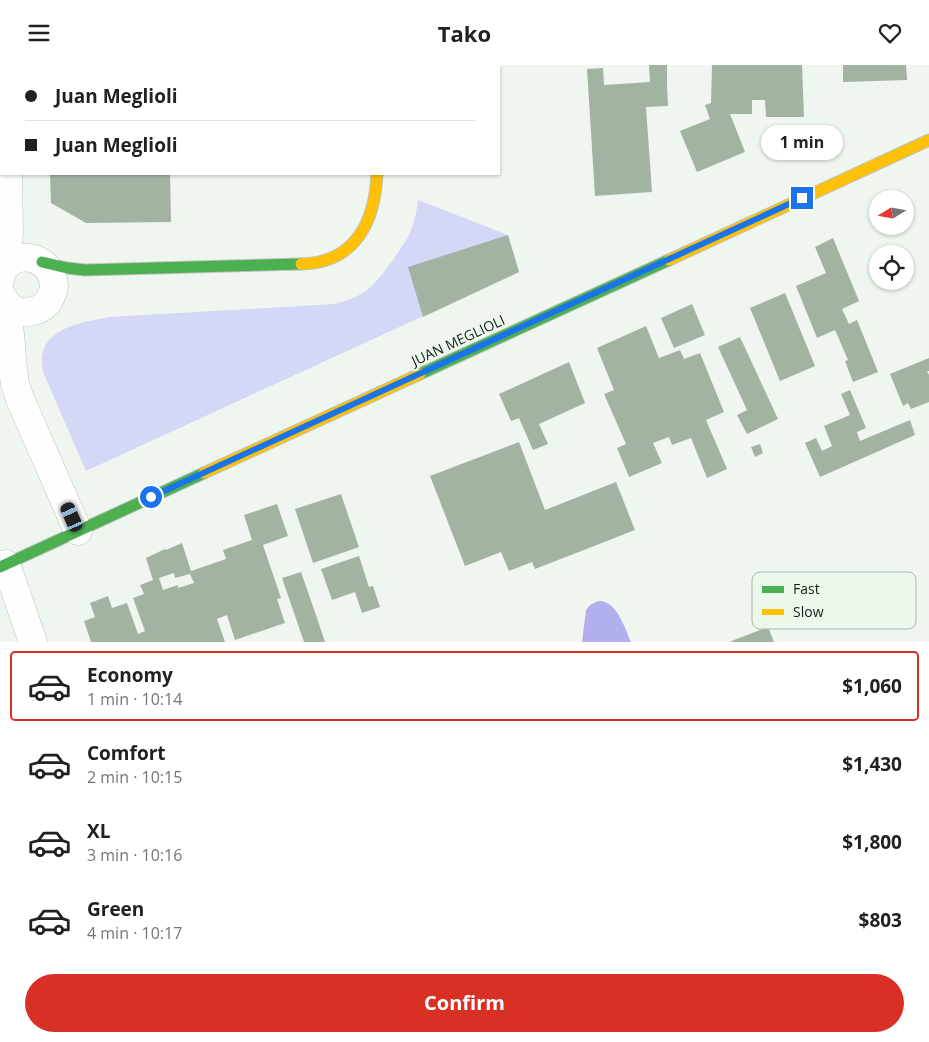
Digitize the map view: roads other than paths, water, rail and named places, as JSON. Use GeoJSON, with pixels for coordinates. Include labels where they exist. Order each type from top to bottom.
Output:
{"type":"FeatureCollection","features":[{"type":"Feature","properties":{"kind":"main road","name":"JUAN MEGLIOLI"},"geometry":{"type":"LineString","coordinates":[[3,565],[929,140]]}},
{"type":"Feature","properties":{"kind":"main road"},"geometry":{"type":"LineString","coordinates":[[35,259],[67,268],[85,270],[312,264],[330,259],[347,249],[360,235],[370,219],[375,201],[377,175]]}},
{"type":"Feature","properties":{"kind":"street"},"geometry":{"type":"LineString","coordinates":[[8,175],[8,245],[1,284],[12,347],[15,385],[78,531]]}},
{"type":"Feature","properties":{"kind":"street"},"geometry":{"type":"LineString","coordinates":[[9,221],[17,241],[52,273],[54,288],[49,301],[22,327],[12,347]]}},
{"type":"Feature","properties":{"kind":"street"},"geometry":{"type":"LineString","coordinates":[[1,284],[15,260],[35,259]]}},
{"type":"Feature","properties":{"kind":"street"},"geometry":{"type":"LineString","coordinates":[[54,288],[69,277],[85,270]]}},
{"type":"Feature","properties":{"kind":"street"},"geometry":{"type":"LineString","coordinates":[[1,284],[10,308],[24,313],[38,310]]}},
{"type":"Feature","properties":{"kind":"street"},"geometry":{"type":"LineString","coordinates":[[3,565],[33,642]]}},
{"type":"Feature","properties":{"kind":"water"},"geometry":{"type":"Polygon","coordinates":[[[598,601],[604,602],[615,609],[623,622],[631,642],[582,642],[586,610],[590,605],[598,601]]]}}]}
